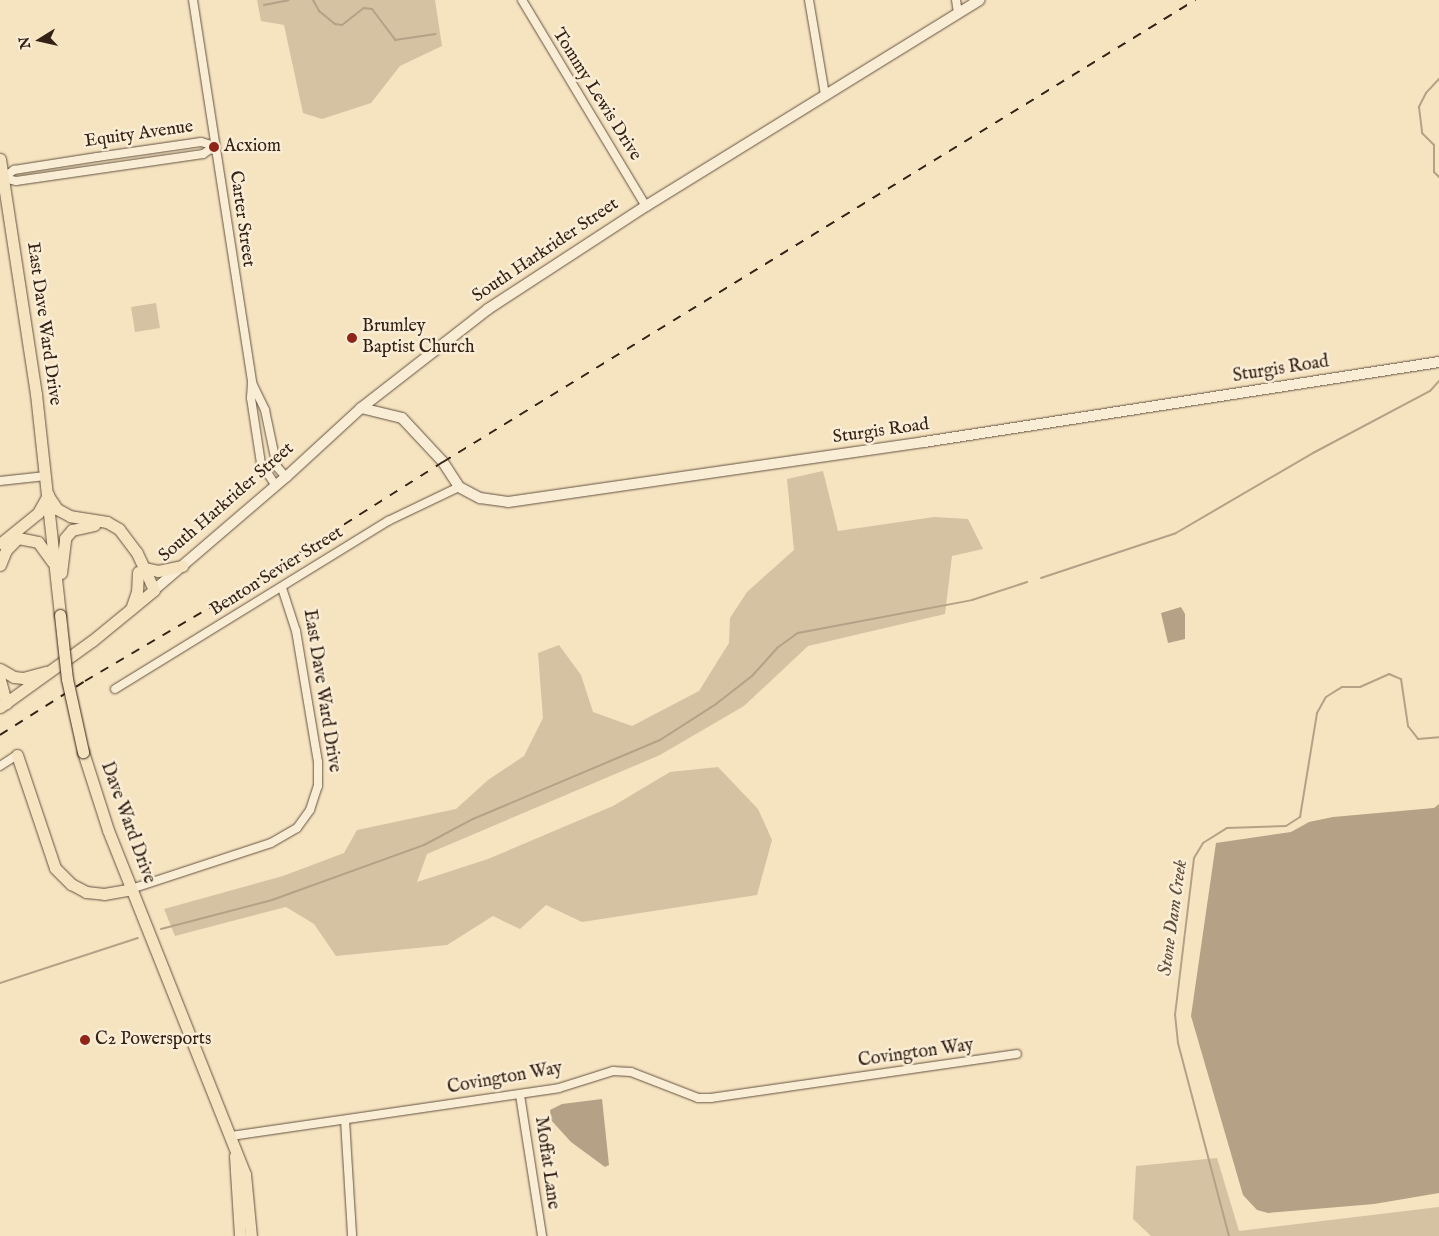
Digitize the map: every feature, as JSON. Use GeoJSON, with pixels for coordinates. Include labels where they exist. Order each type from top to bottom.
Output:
{"type":"FeatureCollection","features":[{"type":"Feature","properties":{"kind":"main road","name":"East Dave Ward Drive"},"geometry":{"type":"LineString","coordinates":[[0,159],[48,495]]}},
{"type":"Feature","properties":{"kind":"main road"},"geometry":{"type":"LineString","coordinates":[[0,546],[38,513],[48,495],[57,509],[70,516],[107,522],[119,529],[152,592]]}},
{"type":"Feature","properties":{"kind":"main road","name":"Dave Ward Drive"},"geometry":{"type":"LineString","coordinates":[[48,495],[67,679],[93,789],[245,1174],[251,1236]]}},
{"type":"Feature","properties":{"kind":"main road"},"geometry":{"type":"LineString","coordinates":[[58,600],[65,538],[72,530],[83,525],[108,530],[119,539],[141,570],[137,592],[130,611]]}},
{"type":"Feature","properties":{"kind":"main road"},"geometry":{"type":"LineString","coordinates":[[0,565],[10,543],[18,538],[28,538],[45,549],[55,567]]}},
{"type":"Feature","properties":{"kind":"main road"},"geometry":{"type":"LineString","coordinates":[[141,570],[158,571],[182,566]]}},
{"type":"Feature","properties":{"kind":"main road","name":"South Harkrider Street"},"geometry":{"type":"LineString","coordinates":[[2,704],[52,670],[152,592]]}},
{"type":"Feature","properties":{"kind":"main road"},"geometry":{"type":"LineString","coordinates":[[0,669],[14,677],[23,678],[52,670]]}},
{"type":"Feature","properties":{"kind":"main road"},"geometry":{"type":"LineString","coordinates":[[0,680],[2,704]]}},
{"type":"Feature","properties":{"kind":"main road"},"geometry":{"type":"LineString","coordinates":[[17,755],[55,868],[71,884],[86,892],[104,894],[132,889]]}},
{"type":"Feature","properties":{"kind":"main road","name":"Dave Ward Drive"},"geometry":{"type":"LineString","coordinates":[[233,1141],[240,1236]]}},
{"type":"Feature","properties":{"kind":"street","name":"Carter Street"},"geometry":{"type":"LineString","coordinates":[[193,0],[252,382],[251,398],[262,463],[276,486]]}},
{"type":"Feature","properties":{"kind":"street","name":"Tommy Lewis Drive"},"geometry":{"type":"LineString","coordinates":[[522,0],[646,206]]}},
{"type":"Feature","properties":{"kind":"street"},"geometry":{"type":"LineString","coordinates":[[809,0],[825,95]]}},
{"type":"Feature","properties":{"kind":"street"},"geometry":{"type":"LineString","coordinates":[[956,0],[958,13]]}},
{"type":"Feature","properties":{"kind":"street","name":"South Harkrider Street"},"geometry":{"type":"LineString","coordinates":[[152,592],[276,486],[361,408],[488,309],[646,206],[979,0]]}},
{"type":"Feature","properties":{"kind":"street","name":"Equity Avenue"},"geometry":{"type":"LineString","coordinates":[[2,178],[14,170],[97,157],[201,142],[215,146]]}},
{"type":"Feature","properties":{"kind":"street","name":"Equity Avenue"},"geometry":{"type":"LineString","coordinates":[[2,178],[16,182],[203,154],[215,146]]}},
{"type":"Feature","properties":{"kind":"street","name":"Sturgis Road"},"geometry":{"type":"LineString","coordinates":[[361,408],[402,418],[442,462],[459,487],[480,498],[508,502],[924,442],[1439,362]]}},
{"type":"Feature","properties":{"kind":"street","name":"Carter Street"},"geometry":{"type":"LineString","coordinates":[[252,382],[265,410],[277,467],[286,477]]}},
{"type":"Feature","properties":{"kind":"street"},"geometry":{"type":"LineString","coordinates":[[0,481],[46,476]]}},
{"type":"Feature","properties":{"kind":"street","name":"Benton Sevier Street"},"geometry":{"type":"LineString","coordinates":[[115,689],[282,588],[388,521],[459,487]]}},
{"type":"Feature","properties":{"kind":"street","name":"East Dave Ward Drive"},"geometry":{"type":"LineString","coordinates":[[132,889],[271,844],[297,828],[310,810],[318,786],[318,762],[296,631],[282,588]]}},
{"type":"Feature","properties":{"kind":"street"},"geometry":{"type":"LineString","coordinates":[[0,766],[17,755]]}},
{"type":"Feature","properties":{"kind":"street","name":"Covington Way"},"geometry":{"type":"LineString","coordinates":[[233,1141],[345,1120],[559,1088],[613,1071],[631,1072],[698,1098],[711,1098],[1017,1054]]}},
{"type":"Feature","properties":{"kind":"street","name":"Moffat Lane"},"geometry":{"type":"LineString","coordinates":[[520,1095],[542,1236]]}},
{"type":"Feature","properties":{"kind":"street"},"geometry":{"type":"LineString","coordinates":[[345,1120],[352,1236]]}},
{"type":"Feature","properties":{"kind":"shaded area"},"geometry":{"type":"Polygon","coordinates":[[[257,0],[435,0],[442,46],[400,66],[371,103],[322,119],[303,113],[284,25],[261,21],[257,0]]]}},
{"type":"Feature","properties":{"kind":"shaded area"},"geometry":{"type":"Polygon","coordinates":[[[156,303],[160,328],[135,332],[131,307],[156,303]]]}},
{"type":"Feature","properties":{"kind":"shaded area"},"geometry":{"type":"Polygon","coordinates":[[[823,471],[838,531],[934,517],[968,519],[983,549],[952,556],[945,614],[808,646],[744,706],[660,755],[427,854],[417,882],[488,859],[613,806],[670,772],[718,767],[758,809],[772,840],[757,895],[582,922],[546,905],[520,929],[493,916],[447,945],[336,956],[314,924],[286,907],[175,936],[164,909],[283,876],[344,853],[357,830],[456,809],[488,780],[524,756],[543,718],[538,653],[559,645],[581,675],[593,712],[632,726],[699,691],[729,643],[730,618],[747,592],[794,550],[787,479],[823,471]]]}},
{"type":"Feature","properties":{"kind":"shaded area"},"geometry":{"type":"Polygon","coordinates":[[[1181,607],[1185,614],[1185,639],[1168,643],[1161,613],[1181,607]]]}},
{"type":"Feature","properties":{"kind":"shaded area"},"geometry":{"type":"Polygon","coordinates":[[[1439,804],[1439,1193],[1374,1204],[1268,1213],[1257,1210],[1243,1195],[1191,1016],[1216,843],[1291,832],[1309,822],[1333,817],[1434,808],[1439,804]]]}},
{"type":"Feature","properties":{"kind":"shaded area"},"geometry":{"type":"Polygon","coordinates":[[[602,1099],[609,1165],[605,1167],[571,1142],[551,1120],[550,1110],[562,1104],[602,1099]]]}},
{"type":"Feature","properties":{"kind":"shaded area"},"geometry":{"type":"Polygon","coordinates":[[[1217,1158],[1239,1231],[1439,1207],[1439,1236],[1151,1236],[1133,1219],[1136,1166],[1217,1158]]]}},
{"type":"Feature","properties":{"kind":"waterway"},"geometry":{"type":"LineString","coordinates":[[264,5],[289,0]]}},
{"type":"Feature","properties":{"kind":"waterway"},"geometry":{"type":"LineString","coordinates":[[313,0],[319,11],[335,24],[342,25],[364,8],[372,9],[395,40],[436,34]]}},
{"type":"Feature","properties":{"kind":"waterway"},"geometry":{"type":"LineString","coordinates":[[1439,79],[1426,93],[1419,107],[1422,133],[1434,145],[1434,172],[1439,177]]}},
{"type":"Feature","properties":{"kind":"waterway"},"geometry":{"type":"LineString","coordinates":[[1041,578],[1176,533],[1313,453],[1430,391],[1439,381]]}},
{"type":"Feature","properties":{"kind":"waterway"},"geometry":{"type":"LineString","coordinates":[[161,929],[272,900],[424,845],[473,819],[660,740],[716,704],[752,676],[777,648],[798,633],[972,600],[1027,582]]}},
{"type":"Feature","properties":{"kind":"waterway","name":"Stone Dam Creek"},"geometry":{"type":"LineString","coordinates":[[1229,1236],[1178,1043],[1175,1015],[1194,858],[1203,843],[1227,828],[1286,826],[1300,817],[1317,713],[1326,697],[1342,687],[1360,687],[1389,674],[1401,679],[1408,726],[1418,739],[1439,737]]}},
{"type":"Feature","properties":{"kind":"waterway"},"geometry":{"type":"LineString","coordinates":[[0,983],[138,938]]}},
{"type":"Feature","properties":{"kind":"railway"},"geometry":{"type":"LineString","coordinates":[[0,735],[85,681],[253,582],[443,462],[1195,0]]}},
{"type":"Feature","properties":{"kind":"place","name":"Acxiom"},"geometry":{"type":"Point","coordinates":[214,147]}},
{"type":"Feature","properties":{"kind":"place","name":"Brumley Baptist Church"},"geometry":{"type":"Point","coordinates":[352,338]}},
{"type":"Feature","properties":{"kind":"place","name":"C2 Powersports"},"geometry":{"type":"Point","coordinates":[85,1040]}}]}
